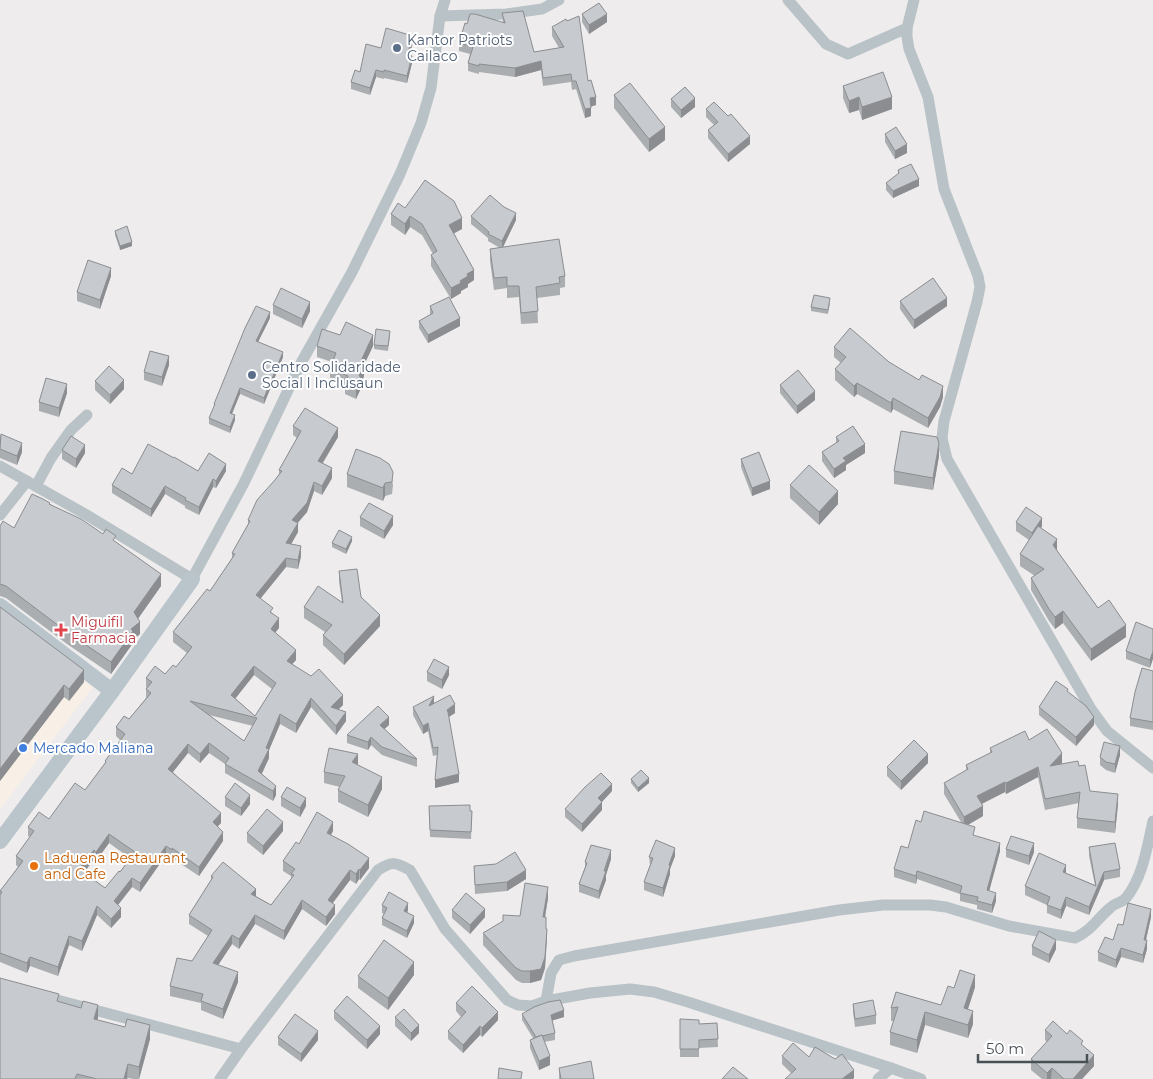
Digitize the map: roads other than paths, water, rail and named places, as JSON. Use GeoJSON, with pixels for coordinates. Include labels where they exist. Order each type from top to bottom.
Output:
{"type":"FeatureCollection","features":[{"type":"Feature","properties":{"kind":"street"},"geometry":{"type":"LineString","coordinates":[[0,840],[112,691],[192,580],[244,483],[301,363],[352,272],[400,174],[421,122],[431,88],[440,16],[444,0]]}},
{"type":"Feature","properties":{"kind":"street"},"geometry":{"type":"LineString","coordinates":[[440,16],[506,14],[542,9],[559,0]]}},
{"type":"Feature","properties":{"kind":"street"},"geometry":{"type":"LineString","coordinates":[[788,0],[826,44],[848,54],[907,28]]}},
{"type":"Feature","properties":{"kind":"street"},"geometry":{"type":"LineString","coordinates":[[914,0],[907,28],[909,50],[928,98],[944,190],[978,276],[980,287],[944,421],[942,438],[947,459],[1091,708],[1107,731],[1153,768]]}},
{"type":"Feature","properties":{"kind":"street"},"geometry":{"type":"LineString","coordinates":[[0,515],[32,483],[71,430],[87,415]]}},
{"type":"Feature","properties":{"kind":"street"},"geometry":{"type":"LineString","coordinates":[[0,466],[85,514],[192,580]]}},
{"type":"Feature","properties":{"kind":"street"},"geometry":{"type":"LineString","coordinates":[[0,606],[112,691]]}},
{"type":"Feature","properties":{"kind":"street"},"geometry":{"type":"LineString","coordinates":[[546,1001],[551,973],[559,960],[583,954],[883,905],[930,904],[1009,926],[1075,938],[1084,934],[1092,927],[1111,906],[1125,900],[1141,869],[1153,821]]}},
{"type":"Feature","properties":{"kind":"street"},"geometry":{"type":"LineString","coordinates":[[220,1079],[378,870],[390,863],[410,870],[445,929],[507,1000],[518,1005],[532,1006],[546,1001],[590,993],[630,989],[654,992],[921,1079]]}},
{"type":"Feature","properties":{"kind":"street"},"geometry":{"type":"LineString","coordinates":[[38,995],[241,1049]]}},
{"type":"Feature","properties":{"kind":"street"},"geometry":{"type":"LineString","coordinates":[[878,1079],[890,1068]]}},
{"type":"Feature","properties":{"kind":"place","name":"Kantor Patriots Cailaco"},"geometry":{"type":"Point","coordinates":[397,48]}},
{"type":"Feature","properties":{"kind":"place","name":"Centro Solidaridade Social I Inclusaun"},"geometry":{"type":"Point","coordinates":[252,375]}},
{"type":"Feature","properties":{"kind":"place","name":"Miguifil Farmacia"},"geometry":{"type":"Point","coordinates":[61,630]}},
{"type":"Feature","properties":{"kind":"place","name":"Mercado Maliana"},"geometry":{"type":"Point","coordinates":[23,748]}},
{"type":"Feature","properties":{"kind":"place","name":"Laduena Restaurant and Cafe"},"geometry":{"type":"Point","coordinates":[34,866]}}]}
